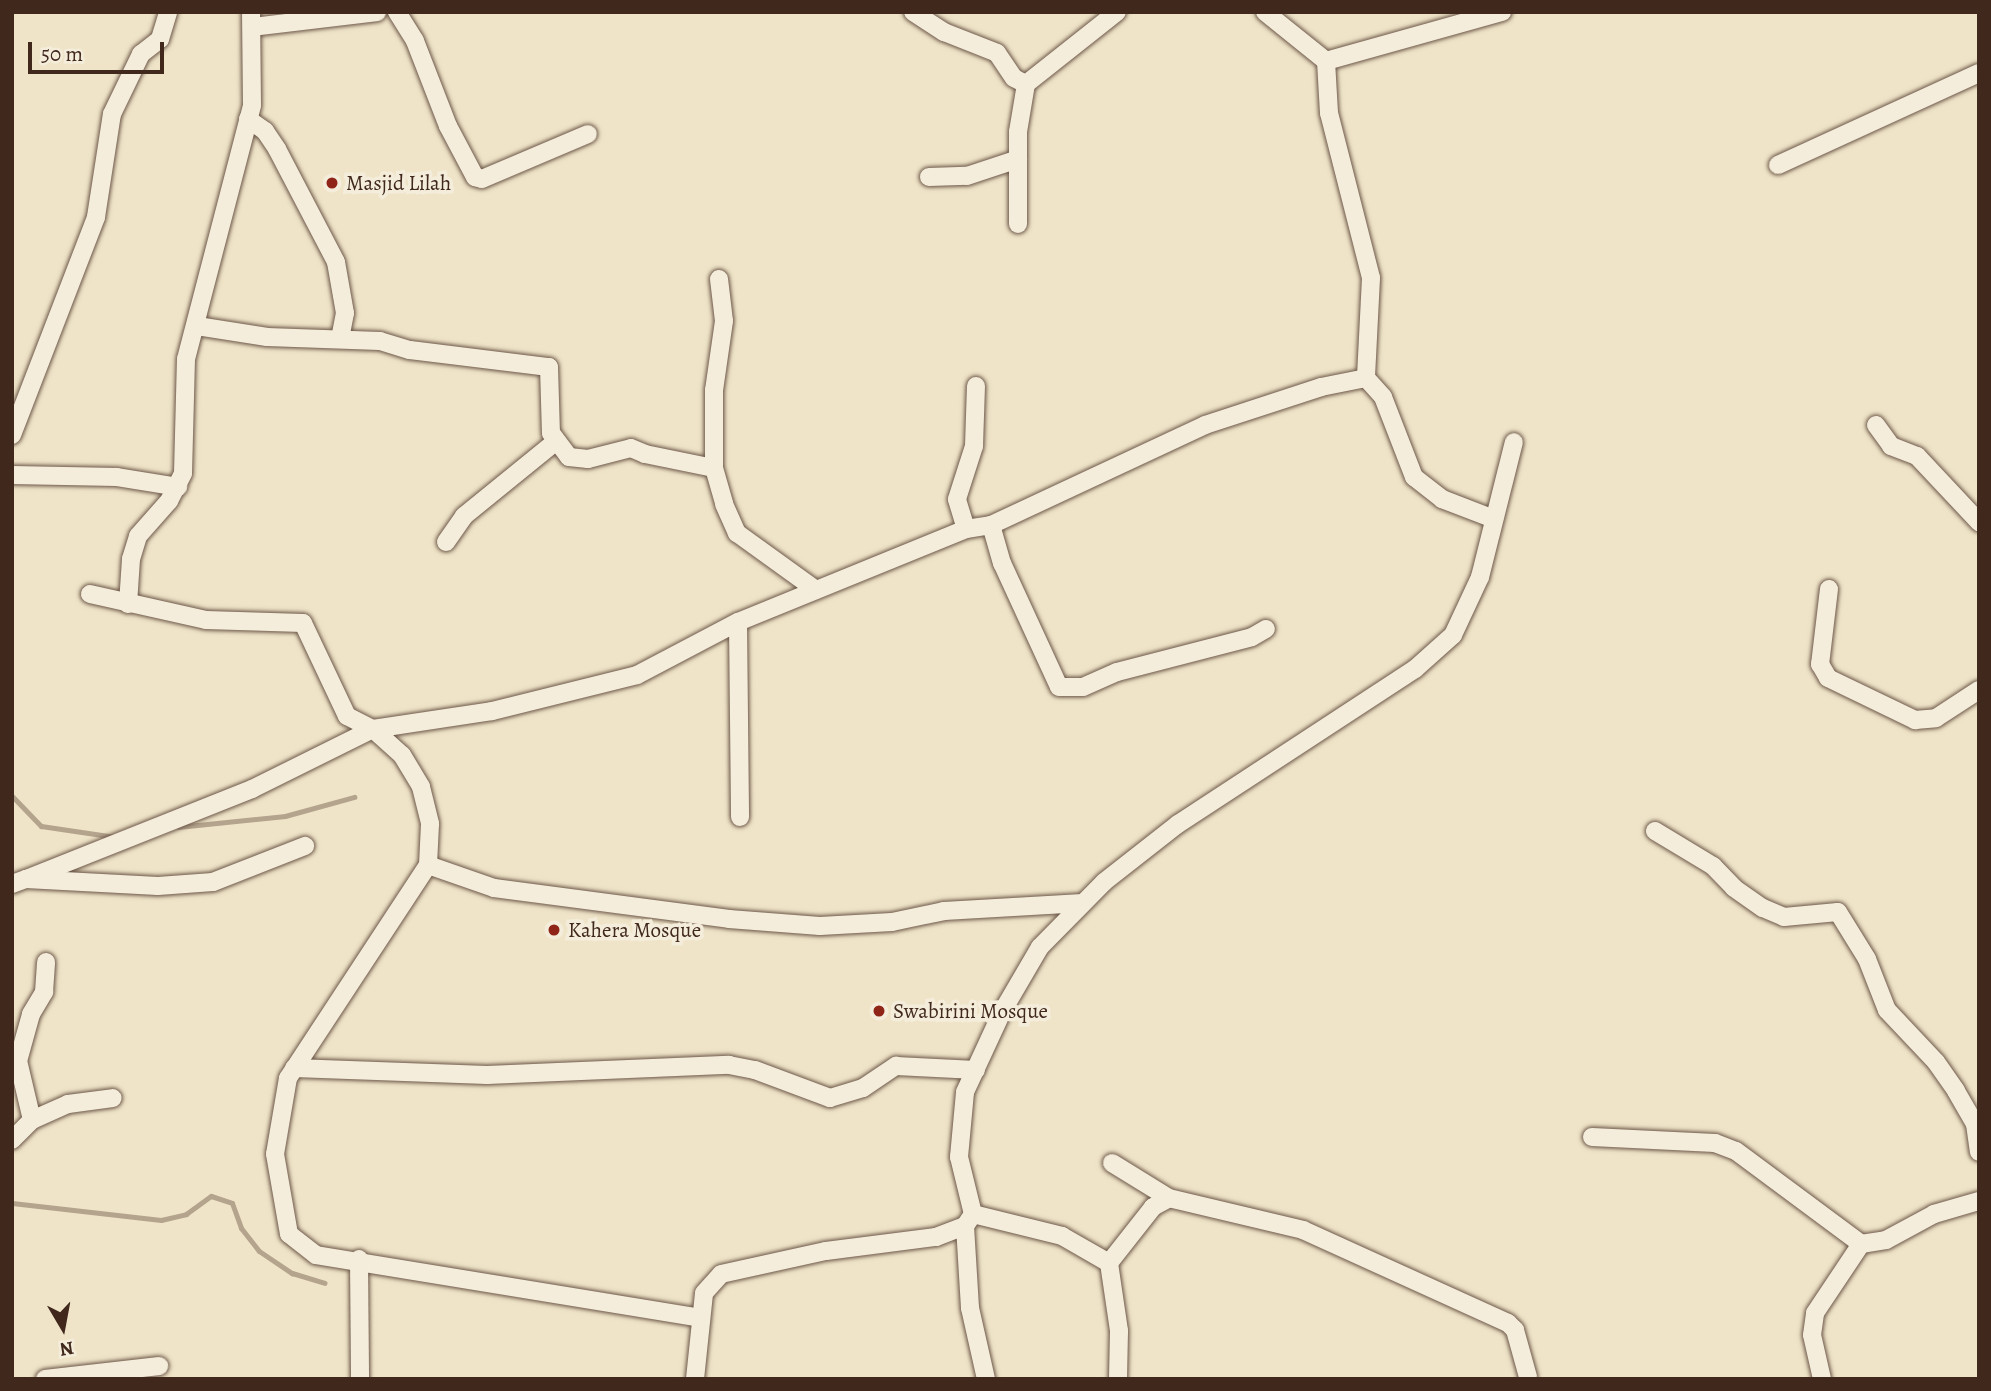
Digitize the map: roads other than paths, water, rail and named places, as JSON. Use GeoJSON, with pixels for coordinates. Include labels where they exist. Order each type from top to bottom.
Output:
{"type":"FeatureCollection","features":[{"type":"Feature","properties":{"kind":"street"},"geometry":{"type":"LineString","coordinates":[[12,435],[96,217],[112,114],[141,54],[160,39],[168,12]]}},
{"type":"Feature","properties":{"kind":"street"},"geometry":{"type":"LineString","coordinates":[[128,604],[131,559],[138,536],[178,487],[183,473],[186,359],[197,326],[248,119],[252,20],[377,12]]}},
{"type":"Feature","properties":{"kind":"street"},"geometry":{"type":"LineString","coordinates":[[397,12],[415,41],[443,116],[475,177],[482,179],[588,134]]}},
{"type":"Feature","properties":{"kind":"street"},"geometry":{"type":"LineString","coordinates":[[913,12],[944,32],[997,53],[1014,78],[1026,84]]}},
{"type":"Feature","properties":{"kind":"street"},"geometry":{"type":"LineString","coordinates":[[1018,224],[1018,159],[1026,84],[1117,12]]}},
{"type":"Feature","properties":{"kind":"street"},"geometry":{"type":"LineString","coordinates":[[1265,12],[1326,61],[1329,113],[1371,278],[1366,377],[1383,397],[1414,477],[1443,499],[1494,519]]}},
{"type":"Feature","properties":{"kind":"street"},"geometry":{"type":"LineString","coordinates":[[1326,61],[1502,12]]}},
{"type":"Feature","properties":{"kind":"street"},"geometry":{"type":"LineString","coordinates":[[1778,165],[1979,73]]}},
{"type":"Feature","properties":{"kind":"street"},"geometry":{"type":"LineString","coordinates":[[248,119],[265,131],[277,149],[336,262],[345,313],[340,339]]}},
{"type":"Feature","properties":{"kind":"street"},"geometry":{"type":"LineString","coordinates":[[929,177],[967,176],[1018,159]]}},
{"type":"Feature","properties":{"kind":"street"},"geometry":{"type":"LineString","coordinates":[[719,279],[724,321],[714,390],[715,468],[737,533],[816,590]]}},
{"type":"Feature","properties":{"kind":"street"},"geometry":{"type":"LineString","coordinates":[[197,326],[267,337],[340,339],[549,367],[555,442],[569,457],[588,459],[631,448],[715,468]]}},
{"type":"Feature","properties":{"kind":"street"},"geometry":{"type":"LineString","coordinates":[[19,881],[252,789],[373,729],[492,711],[636,675],[738,622],[966,530],[991,525],[1205,425],[1321,387],[1366,377]]}},
{"type":"Feature","properties":{"kind":"street"},"geometry":{"type":"LineString","coordinates":[[966,530],[957,499],[974,446],[976,386]]}},
{"type":"Feature","properties":{"kind":"street"},"geometry":{"type":"LineString","coordinates":[[1876,425],[1891,446],[1917,456],[1979,522]]}},
{"type":"Feature","properties":{"kind":"street"},"geometry":{"type":"LineString","coordinates":[[446,542],[474,507],[555,442]]}},
{"type":"Feature","properties":{"kind":"street"},"geometry":{"type":"LineString","coordinates":[[986,1379],[970,1308],[969,1220],[959,1157],[965,1092],[1040,947],[1083,903],[1178,824],[1415,669],[1453,635],[1480,577],[1514,442]]}},
{"type":"Feature","properties":{"kind":"street"},"geometry":{"type":"LineString","coordinates":[[12,475],[117,477],[178,487]]}},
{"type":"Feature","properties":{"kind":"street"},"geometry":{"type":"LineString","coordinates":[[991,525],[1002,563],[1059,687],[1083,687],[1117,672],[1252,637],[1266,629]]}},
{"type":"Feature","properties":{"kind":"street"},"geometry":{"type":"LineString","coordinates":[[1829,589],[1820,664],[1828,678],[1914,720],[1937,718],[1979,690]]}},
{"type":"Feature","properties":{"kind":"street"},"geometry":{"type":"LineString","coordinates":[[90,594],[206,620],[303,623],[347,716],[373,729],[402,755],[421,787],[430,824],[428,865],[288,1078],[275,1154],[289,1234],[316,1255],[359,1259],[701,1318]]}},
{"type":"Feature","properties":{"kind":"street"},"geometry":{"type":"LineString","coordinates":[[738,622],[740,817]]}},
{"type":"Feature","properties":{"kind":"street"},"geometry":{"type":"LineString","coordinates":[[1655,831],[1713,866],[1734,888],[1763,908],[1784,917],[1838,912],[1867,959],[1888,1010],[1936,1062],[1956,1091],[1975,1124],[1979,1152]]}},
{"type":"Feature","properties":{"kind":"street"},"geometry":{"type":"LineString","coordinates":[[19,881],[158,886],[213,882],[305,846]]}},
{"type":"Feature","properties":{"kind":"street"},"geometry":{"type":"LineString","coordinates":[[428,865],[494,888],[729,919],[820,926],[892,922],[944,911],[1083,903]]}},
{"type":"Feature","properties":{"kind":"street"},"geometry":{"type":"LineString","coordinates":[[32,1120],[18,1061],[31,1014],[44,992],[46,962]]}},
{"type":"Feature","properties":{"kind":"street"},"geometry":{"type":"LineString","coordinates":[[294,1068],[487,1075],[729,1065],[755,1070],[830,1098],[863,1088],[896,1066],[975,1070]]}},
{"type":"Feature","properties":{"kind":"street"},"geometry":{"type":"LineString","coordinates":[[12,1140],[32,1120],[86,1098],[114,1098]]}},
{"type":"Feature","properties":{"kind":"street"},"geometry":{"type":"LineString","coordinates":[[1592,1137],[1715,1143],[1736,1150],[1861,1244],[1886,1240],[1934,1213],[1979,1201]]}},
{"type":"Feature","properties":{"kind":"street"},"geometry":{"type":"LineString","coordinates":[[1112,1163],[1169,1198],[1303,1230],[1471,1304],[1515,1330],[1528,1377]]}},
{"type":"Feature","properties":{"kind":"street"},"geometry":{"type":"LineString","coordinates":[[1118,1379],[1119,1331],[1109,1263],[1153,1206],[1169,1198]]}},
{"type":"Feature","properties":{"kind":"street"},"geometry":{"type":"LineString","coordinates":[[695,1379],[704,1293],[721,1274],[826,1251],[936,1237],[969,1220],[1062,1237],[1109,1263]]}},
{"type":"Feature","properties":{"kind":"street"},"geometry":{"type":"LineString","coordinates":[[1822,1379],[1812,1335],[1815,1313],[1861,1244]]}},
{"type":"Feature","properties":{"kind":"street"},"geometry":{"type":"LineString","coordinates":[[359,1259],[360,1379]]}},
{"type":"Feature","properties":{"kind":"street"},"geometry":{"type":"LineString","coordinates":[[45,1379],[159,1366]]}},
{"type":"Feature","properties":{"kind":"waterway"},"geometry":{"type":"LineString","coordinates":[[12,796],[41,826],[115,837]]}},
{"type":"Feature","properties":{"kind":"waterway"},"geometry":{"type":"LineString","coordinates":[[178,827],[285,816],[354,797]]}},
{"type":"Feature","properties":{"kind":"waterway"},"geometry":{"type":"LineString","coordinates":[[12,1203],[161,1220],[186,1214],[211,1196],[232,1203],[241,1228],[259,1251],[292,1273],[325,1283]]}},
{"type":"Feature","properties":{"kind":"place","name":"Masjid Lilah"},"geometry":{"type":"Point","coordinates":[332,183]}},
{"type":"Feature","properties":{"kind":"place","name":"Kahera Mosque"},"geometry":{"type":"Point","coordinates":[554,930]}},
{"type":"Feature","properties":{"kind":"place","name":"Swabirini Mosque"},"geometry":{"type":"Point","coordinates":[879,1011]}}]}
